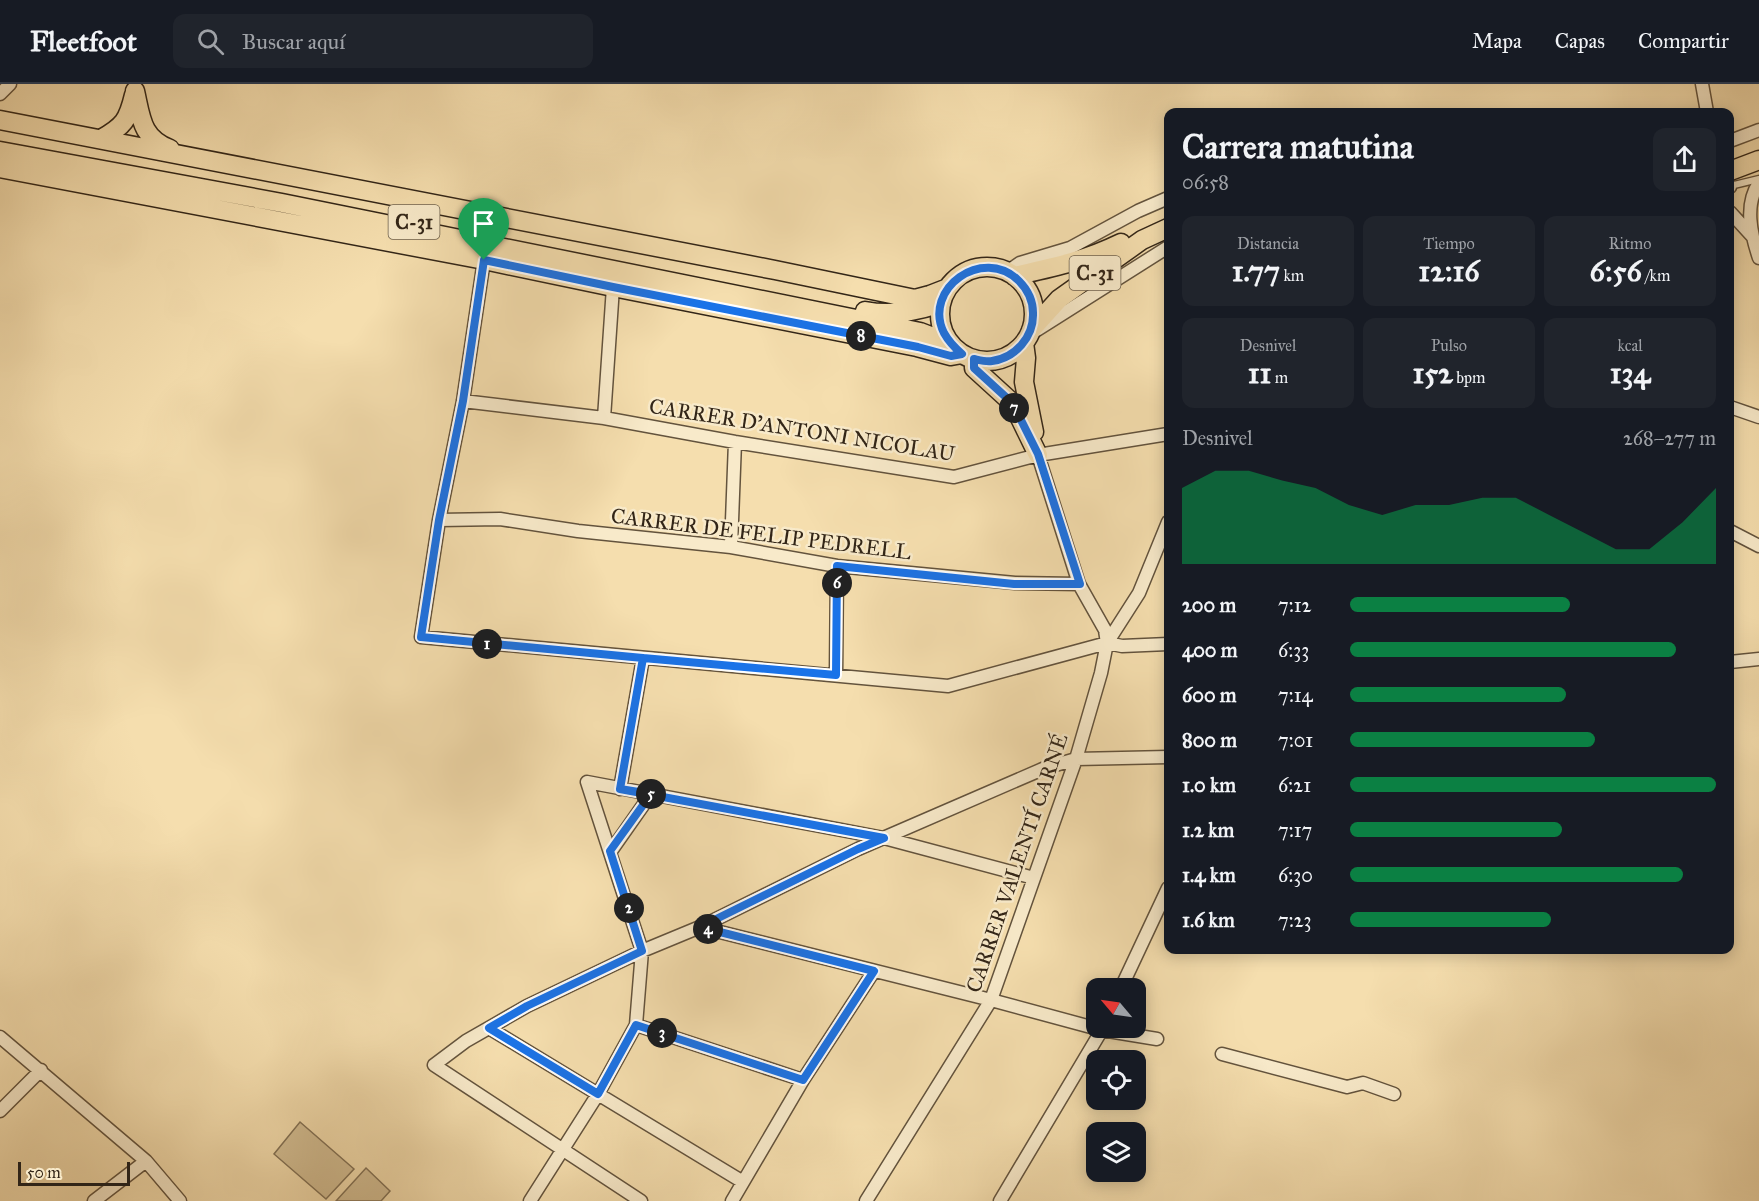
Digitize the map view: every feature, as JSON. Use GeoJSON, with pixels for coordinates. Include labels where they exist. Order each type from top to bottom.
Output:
{"type":"FeatureCollection","features":[{"type":"Feature","properties":{"kind":"main road"},"geometry":{"type":"LineString","coordinates":[[101,139],[125,123],[135,88]]}},
{"type":"Feature","properties":{"kind":"main road"},"geometry":{"type":"LineString","coordinates":[[135,88],[141,120],[149,136],[161,145],[191,156]]}},
{"type":"Feature","properties":{"kind":"main road"},"geometry":{"type":"LineString","coordinates":[[0,120],[894,295],[915,298],[945,295],[940,317],[943,331],[974,368],[1008,399],[1038,454]]}},
{"type":"Feature","properties":{"kind":"main road","name":"C-31"},"geometry":{"type":"LineString","coordinates":[[0,144],[186,178],[881,314],[918,311],[945,295],[957,278],[968,271],[994,268],[1010,274],[1060,267],[1097,255],[1164,220]]}},
{"type":"Feature","properties":{"kind":"main road"},"geometry":{"type":"LineString","coordinates":[[1737,172],[1759,150]]}},
{"type":"Feature","properties":{"kind":"main road","name":"C-31"},"geometry":{"type":"LineString","coordinates":[[0,151],[282,203],[920,332],[962,352],[992,361],[1010,355],[1059,299],[1142,240],[1164,230]]}},
{"type":"Feature","properties":{"kind":"main road"},"geometry":{"type":"LineString","coordinates":[[0,168],[484,260],[918,347],[951,356],[962,352]]}},
{"type":"Feature","properties":{"kind":"main road"},"geometry":{"type":"LineString","coordinates":[[1010,274],[1025,287],[1032,300],[1034,315],[1028,336],[1024,382],[1038,454]]}},
{"type":"Feature","properties":{"kind":"street"},"geometry":{"type":"LineString","coordinates":[[0,94],[10,84]]}},
{"type":"Feature","properties":{"kind":"street"},"geometry":{"type":"LineString","coordinates":[[1702,84],[1706,108]]}},
{"type":"Feature","properties":{"kind":"street"},"geometry":{"type":"LineString","coordinates":[[1734,139],[1759,130]]}},
{"type":"Feature","properties":{"kind":"street"},"geometry":{"type":"LineString","coordinates":[[1759,181],[1753,192],[1750,220],[1759,258]]}},
{"type":"Feature","properties":{"kind":"street"},"geometry":{"type":"LineString","coordinates":[[1010,274],[1020,262],[1070,248],[1138,211],[1164,200]]}},
{"type":"Feature","properties":{"kind":"street"},"geometry":{"type":"LineString","coordinates":[[1734,216],[1752,236]]}},
{"type":"Feature","properties":{"kind":"street"},"geometry":{"type":"LineString","coordinates":[[1028,336],[1164,250]]}},
{"type":"Feature","properties":{"kind":"street"},"geometry":{"type":"LineString","coordinates":[[484,260],[463,401],[439,520],[421,637],[948,686],[1107,643],[1122,646],[1164,644]]}},
{"type":"Feature","properties":{"kind":"street"},"geometry":{"type":"LineString","coordinates":[[604,418],[613,287]]}},
{"type":"Feature","properties":{"kind":"street","name":"CARRER D'ANTONI NICOLAU"},"geometry":{"type":"LineString","coordinates":[[463,401],[604,418],[735,442],[954,477],[1038,454],[1164,435]]}},
{"type":"Feature","properties":{"kind":"street"},"geometry":{"type":"LineString","coordinates":[[1734,408],[1759,417]]}},
{"type":"Feature","properties":{"kind":"street"},"geometry":{"type":"LineString","coordinates":[[731,547],[735,442]]}},
{"type":"Feature","properties":{"kind":"street"},"geometry":{"type":"LineString","coordinates":[[1038,454],[1080,584],[1105,630],[1107,643]]}},
{"type":"Feature","properties":{"kind":"street","name":"CARRER DE FELIP PEDRELL"},"geometry":{"type":"LineString","coordinates":[[439,520],[500,519],[578,531],[731,547],[837,566],[1014,584],[1080,584]]}},
{"type":"Feature","properties":{"kind":"street"},"geometry":{"type":"LineString","coordinates":[[1734,533],[1759,546]]}},
{"type":"Feature","properties":{"kind":"street","name":"CARRER VALENTÍ CARNÉ"},"geometry":{"type":"LineString","coordinates":[[866,1201],[991,1000],[1076,759],[1101,673],[1107,643],[1139,593],[1164,539]]}},
{"type":"Feature","properties":{"kind":"street"},"geometry":{"type":"LineString","coordinates":[[836,675],[837,566]]}},
{"type":"Feature","properties":{"kind":"street"},"geometry":{"type":"LineString","coordinates":[[620,789],[643,658]]}},
{"type":"Feature","properties":{"kind":"street"},"geometry":{"type":"LineString","coordinates":[[1734,662],[1759,659]]}},
{"type":"Feature","properties":{"kind":"street"},"geometry":{"type":"LineString","coordinates":[[641,1201],[434,1065],[466,1041],[527,1006],[642,951],[700,927],[858,849],[1045,768],[1076,759],[1164,757]]}},
{"type":"Feature","properties":{"kind":"street"},"geometry":{"type":"LineString","coordinates":[[530,1201],[598,1094],[636,1025],[642,951],[587,782],[884,838],[1034,878]]}},
{"type":"Feature","properties":{"kind":"street"},"geometry":{"type":"LineString","coordinates":[[610,851],[651,794]]}},
{"type":"Feature","properties":{"kind":"street"},"geometry":{"type":"LineString","coordinates":[[1126,978],[1164,897]]}},
{"type":"Feature","properties":{"kind":"street"},"geometry":{"type":"LineString","coordinates":[[700,927],[1086,1025]]}},
{"type":"Feature","properties":{"kind":"street"},"geometry":{"type":"LineString","coordinates":[[732,1201],[803,1080],[874,971]]}},
{"type":"Feature","properties":{"kind":"street"},"geometry":{"type":"LineString","coordinates":[[636,1025],[803,1080]]}},
{"type":"Feature","properties":{"kind":"street"},"geometry":{"type":"LineString","coordinates":[[489,1028],[743,1182]]}},
{"type":"Feature","properties":{"kind":"street"},"geometry":{"type":"LineString","coordinates":[[0,1037],[146,1161],[180,1201]]}},
{"type":"Feature","properties":{"kind":"street"},"geometry":{"type":"LineString","coordinates":[[1146,1037],[1156,1039]]}},
{"type":"Feature","properties":{"kind":"street"},"geometry":{"type":"LineString","coordinates":[[1000,1201],[1097,1038]]}},
{"type":"Feature","properties":{"kind":"street"},"geometry":{"type":"LineString","coordinates":[[1222,1054],[1347,1087],[1363,1083],[1394,1094]]}},
{"type":"Feature","properties":{"kind":"street"},"geometry":{"type":"LineString","coordinates":[[0,1111],[41,1070]]}},
{"type":"Feature","properties":{"kind":"street"},"geometry":{"type":"LineString","coordinates":[[94,1201],[146,1161]]}},
{"type":"Feature","properties":{"kind":"lane"},"geometry":{"type":"LineString","coordinates":[[1737,172],[1759,181]]}},
{"type":"Feature","properties":{"kind":"shaded area"},"geometry":{"type":"Polygon","coordinates":[[[300,1122],[354,1169],[326,1199],[274,1154],[300,1122]]]}},
{"type":"Feature","properties":{"kind":"shaded area"},"geometry":{"type":"Polygon","coordinates":[[[366,1168],[390,1191],[381,1201],[336,1201],[366,1168]]]}},
{"type":"Feature","properties":{"kind":"route"},"geometry":{"type":"LineString","coordinates":[[484,260],[463,401],[439,520],[421,637],[643,658],[620,789],[651,794],[610,851],[642,951],[527,1006],[489,1028],[598,1094],[636,1025],[803,1080],[874,971],[700,927],[884,838],[620,789],[632,723],[643,658],[836,675],[837,566],[1014,584],[1080,584],[1038,454],[1008,399],[974,368],[974,359],[992,361],[1010,355],[1024,343],[1030,333],[1034,315],[1032,300],[1025,287],[1014,276],[994,268],[968,271],[957,278],[948,288],[940,317],[943,331],[951,344],[962,354],[951,356],[918,347],[484,260]]}}]}
